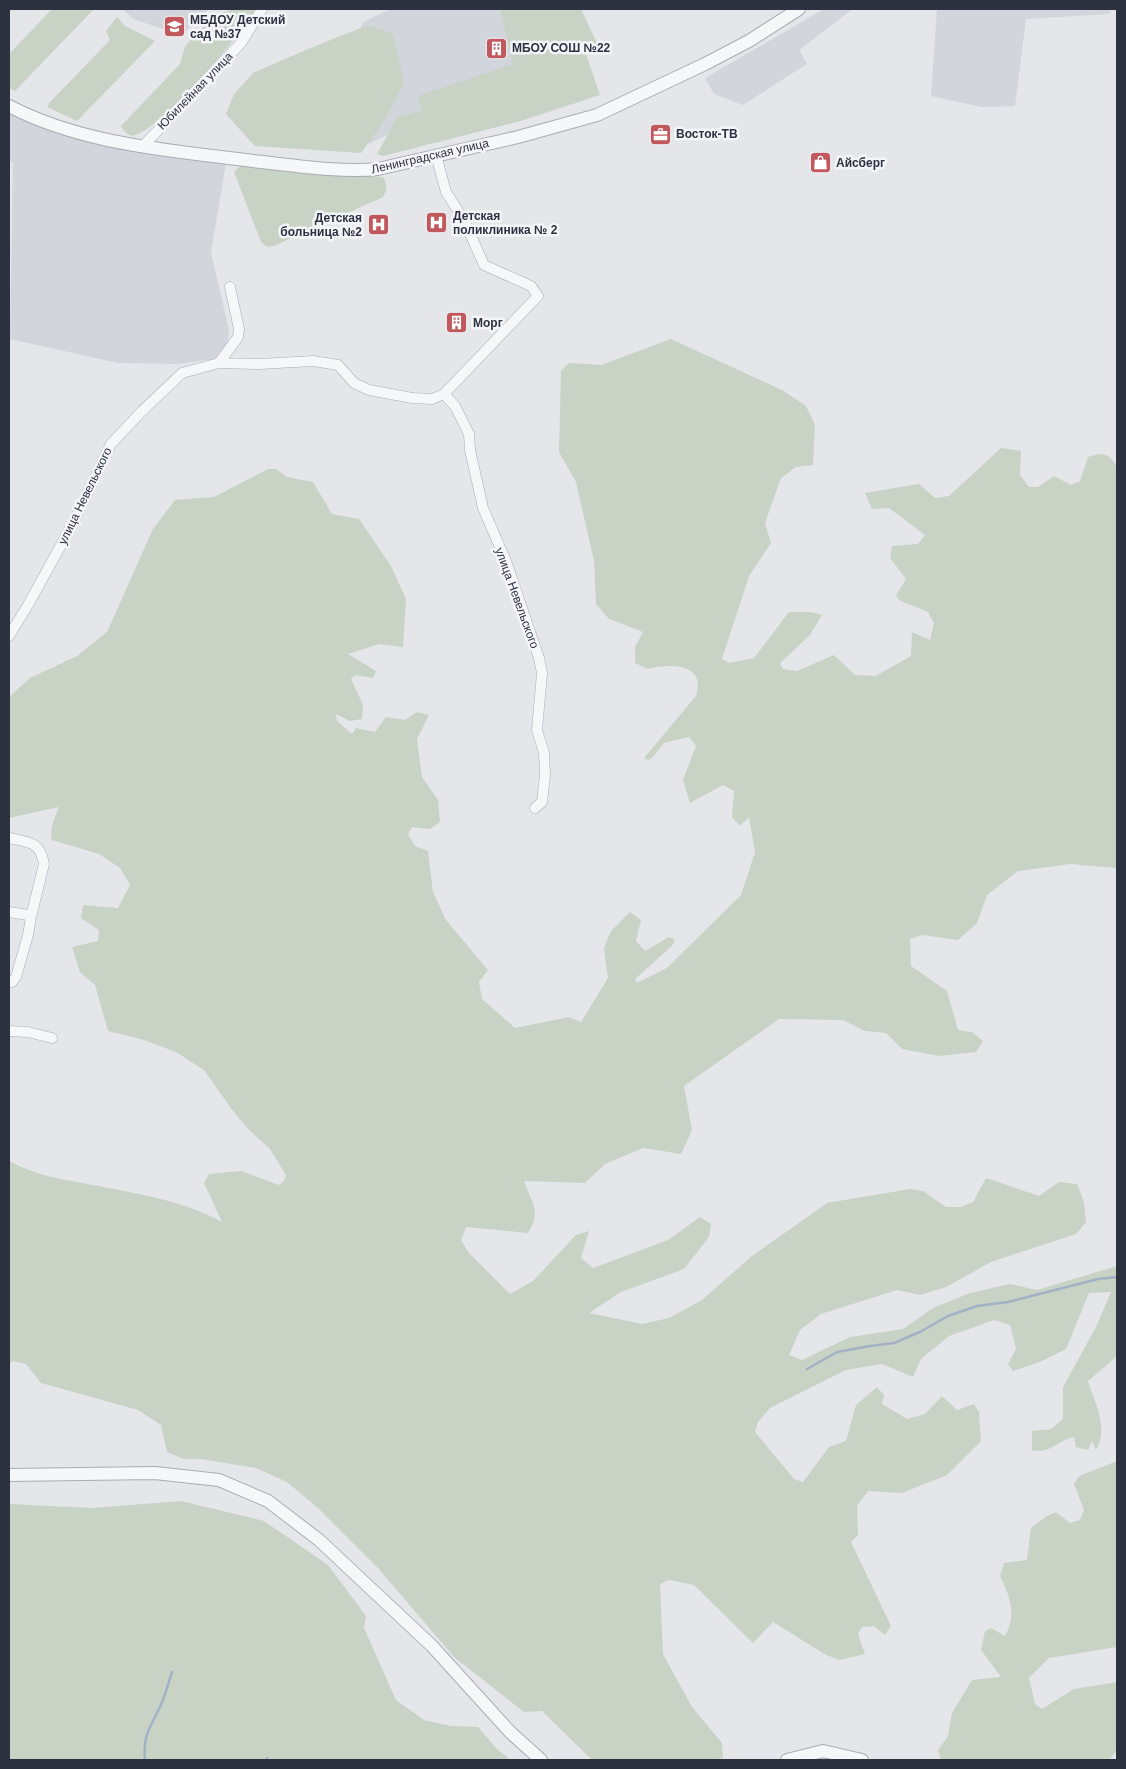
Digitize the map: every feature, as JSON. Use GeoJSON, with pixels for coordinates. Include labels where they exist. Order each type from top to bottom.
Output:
{"type":"FeatureCollection","features":[{"type":"Feature","properties":{"kind":"street","name":"Юбилейная улица"},"geometry":{"type":"LineString","coordinates":[[142,146],[241,43],[262,9]]}},
{"type":"Feature","properties":{"kind":"street","name":"Ленинградская улица"},"geometry":{"type":"LineString","coordinates":[[9,106],[44,122],[74,132],[142,146],[290,165],[364,171],[396,166],[518,137],[597,115],[749,41],[799,9]]}},
{"type":"Feature","properties":{"kind":"street"},"geometry":{"type":"LineString","coordinates":[[436,155],[446,192],[464,220],[484,264],[531,286],[538,296],[444,394]]}},
{"type":"Feature","properties":{"kind":"street"},"geometry":{"type":"LineString","coordinates":[[219,363],[238,337],[239,329],[230,287]]}},
{"type":"Feature","properties":{"kind":"street","name":"улица Невельского"},"geometry":{"type":"LineString","coordinates":[[9,636],[72,526],[111,444],[182,373],[219,363],[259,364],[313,361],[338,365],[354,383],[370,390],[412,398],[432,399],[444,394],[455,406],[469,434],[470,450],[483,508],[506,561],[540,658],[542,672],[537,730],[544,753],[546,775],[542,802],[535,808]]}},
{"type":"Feature","properties":{"kind":"street"},"geometry":{"type":"LineString","coordinates":[[9,838],[31,843],[39,848],[44,864],[28,935],[16,977],[12,982],[9,982]]}},
{"type":"Feature","properties":{"kind":"street"},"geometry":{"type":"LineString","coordinates":[[9,912],[31,917]]}},
{"type":"Feature","properties":{"kind":"street"},"geometry":{"type":"LineString","coordinates":[[9,1031],[28,1032],[52,1038]]}},
{"type":"Feature","properties":{"kind":"street"},"geometry":{"type":"LineString","coordinates":[[9,1475],[155,1473],[219,1480],[268,1501],[320,1540],[432,1646],[510,1732],[541,1760]]}},
{"type":"Feature","properties":{"kind":"street"},"geometry":{"type":"LineString","coordinates":[[787,1760],[823,1751],[862,1760]]}},
{"type":"Feature","properties":{"kind":"shaded area"},"geometry":{"type":"Polygon","coordinates":[[[52,9],[94,9],[15,91],[9,88],[9,54],[52,9]]]}},
{"type":"Feature","properties":{"kind":"shaded area","name":"МБДОУ Детский сад №37"},"geometry":{"type":"Polygon","coordinates":[[[123,9],[209,9],[181,35],[133,19],[123,9]]]}},
{"type":"Feature","properties":{"kind":"shaded area"},"geometry":{"type":"Polygon","coordinates":[[[234,9],[256,9],[234,40],[180,101],[162,118],[145,130],[132,136],[126,133],[121,126],[180,64],[185,46],[215,15],[234,9]]]}},
{"type":"Feature","properties":{"kind":"shaded area"},"geometry":{"type":"Polygon","coordinates":[[[391,9],[519,9],[536,67],[359,148],[255,146],[226,114],[262,77],[358,34],[363,22],[391,9]]]}},
{"type":"Feature","properties":{"kind":"shaded area"},"geometry":{"type":"Polygon","coordinates":[[[500,9],[581,9],[597,43],[584,48],[600,95],[521,121],[383,156],[377,154],[398,116],[409,115],[422,110],[418,96],[513,64],[500,9]]]}},
{"type":"Feature","properties":{"kind":"shaded area"},"geometry":{"type":"Polygon","coordinates":[[[824,9],[853,9],[799,50],[807,64],[743,105],[714,94],[705,78],[824,9]]]}},
{"type":"Feature","properties":{"kind":"shaded area"},"geometry":{"type":"Polygon","coordinates":[[[937,9],[1112,9],[1109,14],[1026,19],[1015,106],[982,107],[931,96],[937,9]]]}},
{"type":"Feature","properties":{"kind":"shaded area"},"geometry":{"type":"Polygon","coordinates":[[[117,17],[125,26],[155,41],[77,121],[47,107],[110,40],[106,31],[117,17]]]}},
{"type":"Feature","properties":{"kind":"shaded area"},"geometry":{"type":"Polygon","coordinates":[[[368,25],[393,34],[404,83],[385,120],[361,153],[255,146],[226,114],[234,94],[253,73],[368,25]]]}},
{"type":"Feature","properties":{"kind":"shaded area"},"geometry":{"type":"Polygon","coordinates":[[[9,106],[74,132],[227,157],[211,252],[229,330],[227,348],[214,359],[179,364],[118,363],[10,339],[13,162],[9,161],[9,106]]]}},
{"type":"Feature","properties":{"kind":"shaded area"},"geometry":{"type":"Polygon","coordinates":[[[241,165],[383,177],[386,192],[383,197],[274,246],[267,247],[261,242],[234,172],[241,165]]]}},
{"type":"Feature","properties":{"kind":"shaded area"},"geometry":{"type":"Polygon","coordinates":[[[671,339],[782,390],[806,406],[815,425],[813,465],[796,467],[781,478],[765,523],[771,543],[749,576],[722,659],[729,663],[754,658],[789,612],[810,612],[822,615],[810,635],[780,663],[783,669],[797,671],[834,655],[855,675],[876,676],[911,656],[912,632],[930,640],[934,623],[928,612],[899,600],[896,595],[906,579],[890,558],[892,546],[918,544],[925,535],[889,508],[872,509],[865,493],[919,484],[935,498],[949,496],[1001,448],[1021,451],[1020,475],[1029,487],[1038,487],[1054,476],[1071,485],[1080,481],[1088,457],[1105,454],[1114,461],[1117,466],[1117,868],[1070,864],[1018,871],[987,895],[977,923],[958,940],[922,935],[910,939],[911,966],[947,991],[958,1030],[972,1032],[983,1041],[976,1052],[939,1056],[902,1049],[886,1033],[865,1031],[843,1020],[779,1019],[684,1086],[692,1130],[681,1154],[643,1148],[605,1164],[585,1183],[524,1181],[535,1212],[528,1233],[466,1227],[461,1240],[469,1253],[510,1294],[533,1281],[576,1235],[589,1231],[581,1258],[593,1268],[668,1240],[700,1217],[711,1224],[709,1237],[684,1269],[621,1292],[589,1313],[642,1324],[669,1318],[702,1300],[752,1256],[827,1203],[910,1189],[923,1191],[946,1207],[961,1207],[973,1202],[986,1178],[1039,1196],[1059,1182],[1077,1184],[1084,1202],[1086,1222],[1076,1234],[991,1262],[946,1287],[920,1295],[897,1290],[821,1314],[800,1330],[789,1355],[802,1360],[850,1337],[903,1329],[933,1308],[970,1293],[1010,1284],[1037,1290],[1117,1266],[1117,1356],[1088,1381],[1100,1416],[1100,1442],[1096,1450],[1092,1441],[1088,1450],[1076,1447],[1074,1437],[1049,1449],[1032,1450],[1032,1431],[1051,1429],[1063,1419],[1063,1387],[1096,1327],[1111,1292],[1089,1293],[1066,1349],[1040,1362],[1013,1371],[1008,1364],[1016,1349],[1010,1325],[994,1320],[949,1336],[921,1359],[913,1377],[882,1364],[846,1370],[770,1408],[758,1422],[755,1432],[794,1479],[803,1482],[829,1447],[846,1441],[856,1405],[877,1387],[884,1395],[882,1404],[907,1419],[925,1414],[942,1396],[957,1410],[974,1404],[979,1412],[981,1441],[947,1475],[902,1493],[868,1491],[857,1506],[858,1535],[851,1542],[891,1626],[885,1635],[874,1626],[862,1627],[858,1634],[865,1654],[840,1660],[826,1655],[773,1622],[753,1643],[694,1585],[669,1580],[660,1584],[663,1654],[692,1707],[722,1743],[723,1758],[713,1760],[592,1760],[542,1711],[524,1712],[454,1657],[378,1568],[318,1508],[287,1482],[256,1468],[201,1459],[183,1459],[167,1452],[161,1425],[138,1410],[41,1383],[26,1364],[14,1361],[9,1363],[9,1161],[29,1170],[50,1176],[176,1203],[222,1222],[204,1183],[209,1174],[241,1171],[279,1185],[284,1181],[286,1175],[270,1149],[247,1128],[204,1070],[176,1052],[141,1039],[108,1031],[95,985],[80,972],[72,947],[98,941],[99,930],[81,918],[83,905],[118,908],[130,885],[120,868],[99,854],[52,840],[52,827],[59,807],[9,818],[9,697],[30,678],[77,656],[107,632],[153,529],[175,500],[214,497],[268,469],[276,469],[287,477],[313,482],[332,514],[359,519],[391,566],[406,599],[403,647],[379,644],[348,654],[376,671],[373,678],[355,675],[351,679],[363,705],[362,719],[350,721],[336,714],[337,721],[352,734],[356,728],[375,732],[386,717],[405,720],[417,712],[429,715],[417,739],[422,777],[438,800],[440,822],[430,829],[412,827],[408,834],[415,846],[428,851],[433,892],[446,920],[488,970],[479,982],[482,999],[515,1028],[569,1017],[581,1022],[608,978],[604,948],[611,931],[630,912],[641,920],[636,941],[645,951],[669,937],[675,940],[672,946],[635,979],[637,983],[667,968],[741,895],[755,852],[749,817],[740,826],[732,817],[734,791],[723,785],[690,803],[683,780],[696,746],[689,737],[664,743],[652,758],[648,760],[644,758],[696,696],[698,685],[696,677],[691,671],[684,668],[666,666],[648,669],[635,663],[635,647],[643,632],[609,619],[596,604],[594,561],[576,482],[559,452],[561,371],[569,363],[601,365],[671,339]]]}},
{"type":"Feature","properties":{"kind":"shaded area"},"geometry":{"type":"Polygon","coordinates":[[[1117,1461],[1117,1647],[1049,1658],[1029,1678],[1035,1704],[1042,1709],[1074,1689],[1117,1682],[1117,1750],[1109,1760],[941,1760],[938,1750],[948,1736],[952,1713],[972,1680],[1001,1677],[981,1650],[985,1631],[991,1628],[1005,1636],[1011,1621],[1011,1606],[1000,1576],[1004,1563],[1027,1560],[1031,1528],[1047,1516],[1056,1512],[1070,1523],[1080,1520],[1084,1510],[1074,1484],[1079,1476],[1117,1461]]]}},
{"type":"Feature","properties":{"kind":"shaded area"},"geometry":{"type":"Polygon","coordinates":[[[181,1501],[264,1521],[328,1565],[366,1616],[364,1628],[396,1700],[424,1720],[451,1726],[478,1727],[497,1749],[511,1760],[9,1760],[9,1504],[92,1508],[181,1501]]]}},
{"type":"Feature","properties":{"kind":"waterway"},"geometry":{"type":"LineString","coordinates":[[807,1369],[837,1352],[894,1343],[920,1332],[948,1316],[977,1306],[1008,1302],[1098,1279],[1117,1277]]}},
{"type":"Feature","properties":{"kind":"waterway"},"geometry":{"type":"LineString","coordinates":[[145,1760],[145,1745],[148,1733],[163,1700],[172,1672]]}},
{"type":"Feature","properties":{"kind":"place","name":"МБДОУ Детский сад №37"},"geometry":{"type":"Point","coordinates":[174,27]}},
{"type":"Feature","properties":{"kind":"place","name":"МБОУ СОШ №22"},"geometry":{"type":"Point","coordinates":[496,48]}},
{"type":"Feature","properties":{"kind":"place","name":"Восток-ТВ"},"geometry":{"type":"Point","coordinates":[660,134]}},
{"type":"Feature","properties":{"kind":"place","name":"Айсберг"},"geometry":{"type":"Point","coordinates":[820,163]}},
{"type":"Feature","properties":{"kind":"place","name":"Детская поликлиника № 2"},"geometry":{"type":"Point","coordinates":[437,223]}},
{"type":"Feature","properties":{"kind":"place","name":"Детская больница №2"},"geometry":{"type":"Point","coordinates":[378,225]}},
{"type":"Feature","properties":{"kind":"place","name":"Морг"},"geometry":{"type":"Point","coordinates":[457,323]}}]}
